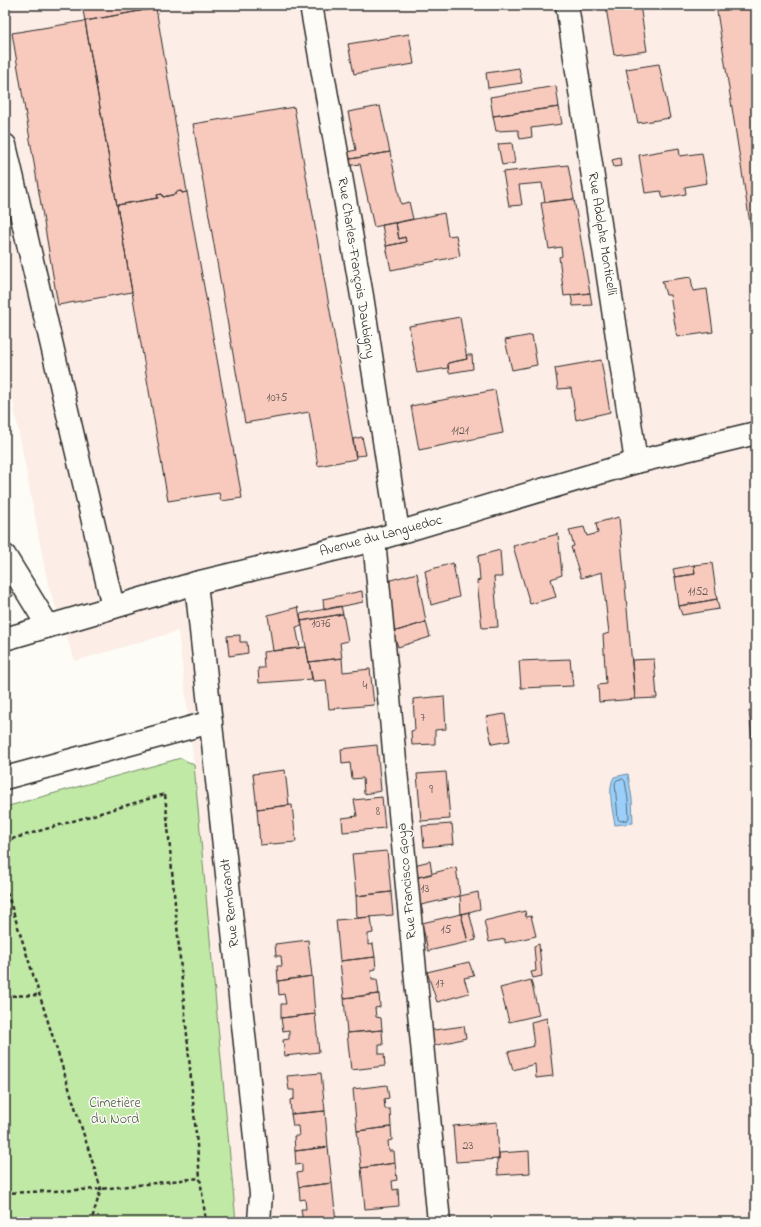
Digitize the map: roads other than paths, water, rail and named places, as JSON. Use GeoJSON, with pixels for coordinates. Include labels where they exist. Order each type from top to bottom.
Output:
{"type":"FeatureCollection","features":[{"type":"Feature","properties":{"kind":"street","name":"Rue Charles-François Daubigny"},"geometry":{"type":"LineString","coordinates":[[312,5],[360,288],[398,532]]}},
{"type":"Feature","properties":{"kind":"street","name":"Rue Adolphe Monticelli"},"geometry":{"type":"LineString","coordinates":[[567,5],[636,462]]}},
{"type":"Feature","properties":{"kind":"street"},"geometry":{"type":"LineString","coordinates":[[5,145],[113,607]]}},
{"type":"Feature","properties":{"kind":"street","name":"Avenue du Languedoc"},"geometry":{"type":"LineString","coordinates":[[5,639],[196,584],[374,540],[636,462],[756,433]]}},
{"type":"Feature","properties":{"kind":"street","name":"Rue Francisco Goya"},"geometry":{"type":"LineString","coordinates":[[374,540],[439,1222]]}},
{"type":"Feature","properties":{"kind":"street"},"geometry":{"type":"LineString","coordinates":[[5,556],[48,626]]}},
{"type":"Feature","properties":{"kind":"street","name":"Rue Rembrandt"},"geometry":{"type":"LineString","coordinates":[[196,584],[261,1194],[260,1222]]}},
{"type":"Feature","properties":{"kind":"street"},"geometry":{"type":"LineString","coordinates":[[5,778],[211,722]]}},
{"type":"Feature","properties":{"kind":"water"},"geometry":{"type":"Polygon","coordinates":[[[628,774],[632,799],[633,823],[615,825],[611,801],[612,782],[614,777],[628,774]]]}},
{"type":"Feature","properties":{"kind":"park label","name":"Cimetière du Nord"},"geometry":{"type":"Point","coordinates":[115,1112]}}]}
